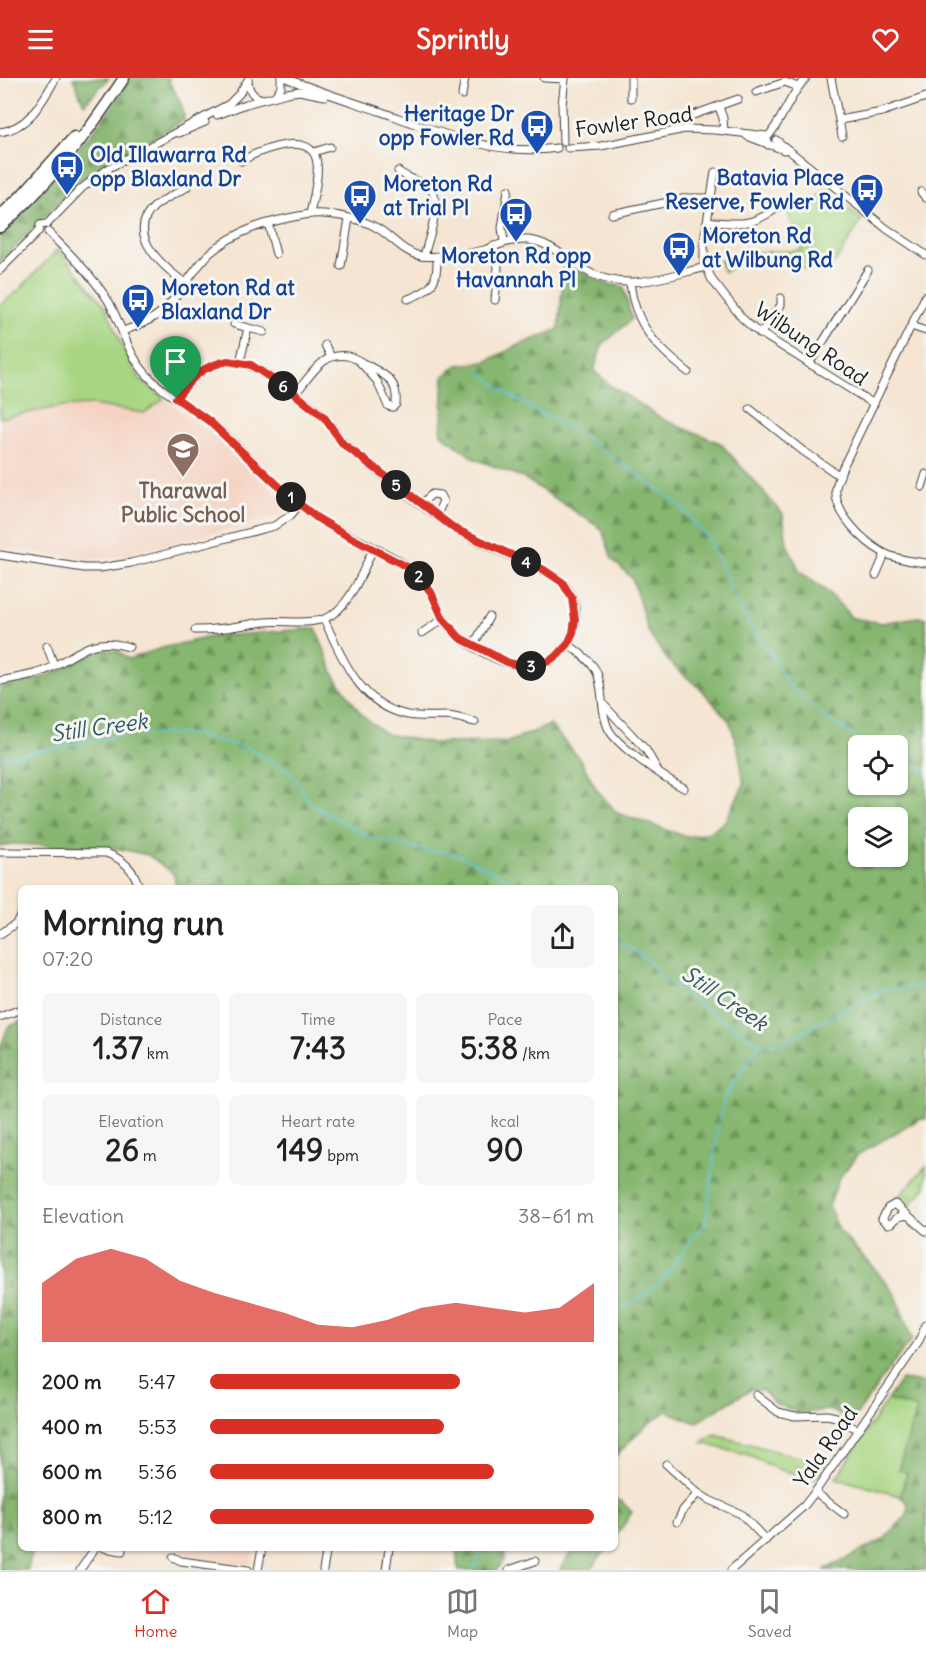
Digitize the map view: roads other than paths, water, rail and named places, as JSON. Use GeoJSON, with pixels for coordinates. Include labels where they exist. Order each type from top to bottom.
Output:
{"type":"FeatureCollection","features":[{"type":"Feature","properties":{"kind":"highway"},"geometry":{"type":"LineString","coordinates":[[0,216],[69,143],[117,78]]}},
{"type":"Feature","properties":{"kind":"highway"},"geometry":{"type":"LineString","coordinates":[[0,227],[74,148],[124,78]]}},
{"type":"Feature","properties":{"kind":"street"},"geometry":{"type":"LineString","coordinates":[[0,132],[16,128],[26,122],[56,78]]}},
{"type":"Feature","properties":{"kind":"street"},"geometry":{"type":"LineString","coordinates":[[275,96],[281,87],[281,78]]}},
{"type":"Feature","properties":{"kind":"street","name":"Fowler Road"},"geometry":{"type":"LineString","coordinates":[[286,78],[447,136],[470,142],[525,150],[557,148],[558,144],[601,146],[675,130],[693,129],[772,138],[887,229],[924,255]]}},
{"type":"Feature","properties":{"kind":"street"},"geometry":{"type":"LineString","coordinates":[[462,95],[465,78]]}},
{"type":"Feature","properties":{"kind":"street"},"geometry":{"type":"LineString","coordinates":[[544,78],[565,79],[562,105],[565,145]]}},
{"type":"Feature","properties":{"kind":"street"},"geometry":{"type":"LineString","coordinates":[[631,78],[631,98]]}},
{"type":"Feature","properties":{"kind":"street"},"geometry":{"type":"LineString","coordinates":[[768,146],[765,141],[772,138],[798,87],[806,78]]}},
{"type":"Feature","properties":{"kind":"street"},"geometry":{"type":"LineString","coordinates":[[831,78],[842,136]]}},
{"type":"Feature","properties":{"kind":"street"},"geometry":{"type":"LineString","coordinates":[[248,79],[249,89],[254,96],[266,99]]}},
{"type":"Feature","properties":{"kind":"street"},"geometry":{"type":"LineString","coordinates":[[0,270],[45,229],[90,181],[109,168],[229,104],[236,98],[248,79]]}},
{"type":"Feature","properties":{"kind":"street"},"geometry":{"type":"LineString","coordinates":[[756,92],[785,82],[798,87]]}},
{"type":"Feature","properties":{"kind":"street","name":"Fowler Road"},"geometry":{"type":"LineString","coordinates":[[171,136],[229,110],[275,96],[299,92],[346,101]]}},
{"type":"Feature","properties":{"kind":"street"},"geometry":{"type":"LineString","coordinates":[[840,120],[882,112],[926,97]]}},
{"type":"Feature","properties":{"kind":"street"},"geometry":{"type":"LineString","coordinates":[[682,119],[738,99]]}},
{"type":"Feature","properties":{"kind":"street"},"geometry":{"type":"LineString","coordinates":[[719,107],[724,131]]}},
{"type":"Feature","properties":{"kind":"street","name":"Fowler Road"},"geometry":{"type":"LineString","coordinates":[[740,134],[795,155]]}},
{"type":"Feature","properties":{"kind":"street"},"geometry":{"type":"LineString","coordinates":[[241,160],[292,143],[304,145],[314,152],[317,170],[310,214]]}},
{"type":"Feature","properties":{"kind":"street"},"geometry":{"type":"LineString","coordinates":[[314,152],[330,147]]}},
{"type":"Feature","properties":{"kind":"street"},"geometry":{"type":"LineString","coordinates":[[398,171],[407,178],[427,186],[436,197],[437,204],[424,256]]}},
{"type":"Feature","properties":{"kind":"street","name":"Wilbung Road"},"geometry":{"type":"LineString","coordinates":[[715,172],[703,246],[706,267],[712,280],[742,318],[760,333],[874,404]]}},
{"type":"Feature","properties":{"kind":"street"},"geometry":{"type":"LineString","coordinates":[[185,283],[156,259],[146,240],[144,228],[147,216],[153,208],[186,188]]}},
{"type":"Feature","properties":{"kind":"street"},"geometry":{"type":"LineString","coordinates":[[504,242],[502,228],[508,190]]}},
{"type":"Feature","properties":{"kind":"street"},"geometry":{"type":"LineString","coordinates":[[612,214],[687,198],[710,198]]}},
{"type":"Feature","properties":{"kind":"street"},"geometry":{"type":"LineString","coordinates":[[707,221],[735,225],[746,224],[763,217],[781,205]]}},
{"type":"Feature","properties":{"kind":"street"},"geometry":{"type":"LineString","coordinates":[[123,331],[156,316],[170,303],[208,255],[226,240],[242,231],[310,214],[349,219],[373,226],[407,250],[424,256],[478,251],[504,242],[521,240],[537,242],[554,249],[598,277],[610,281],[630,283],[706,267]]}},
{"type":"Feature","properties":{"kind":"street"},"geometry":{"type":"LineString","coordinates":[[341,266],[349,219]]}},
{"type":"Feature","properties":{"kind":"street"},"geometry":{"type":"LineString","coordinates":[[268,223],[276,254]]}},
{"type":"Feature","properties":{"kind":"street"},"geometry":{"type":"LineString","coordinates":[[45,229],[102,292],[139,366],[161,388],[225,434],[300,504],[331,526],[413,570],[431,592],[443,619],[460,638],[509,663],[533,666],[547,662],[558,655],[568,644],[573,633],[575,609],[572,598],[562,582],[544,570],[455,529],[343,444],[324,417],[260,370],[240,362],[228,361],[203,369],[192,378],[176,398]]}},
{"type":"Feature","properties":{"kind":"street"},"geometry":{"type":"LineString","coordinates":[[494,246],[498,267],[495,300]]}},
{"type":"Feature","properties":{"kind":"street"},"geometry":{"type":"LineString","coordinates":[[408,299],[425,292],[434,283],[437,275],[437,256]]}},
{"type":"Feature","properties":{"kind":"street"},"geometry":{"type":"LineString","coordinates":[[808,364],[868,270]]}},
{"type":"Feature","properties":{"kind":"street"},"geometry":{"type":"LineString","coordinates":[[630,283],[634,307],[647,332],[688,372]]}},
{"type":"Feature","properties":{"kind":"street"},"geometry":{"type":"LineString","coordinates":[[926,295],[836,488],[838,505],[846,520],[857,533],[885,554],[926,563]]}},
{"type":"Feature","properties":{"kind":"street"},"geometry":{"type":"LineString","coordinates":[[760,333],[781,305],[781,298]]}},
{"type":"Feature","properties":{"kind":"street"},"geometry":{"type":"LineString","coordinates":[[234,324],[264,332]]}},
{"type":"Feature","properties":{"kind":"street"},"geometry":{"type":"LineString","coordinates":[[911,326],[926,331]]}},
{"type":"Feature","properties":{"kind":"street"},"geometry":{"type":"LineString","coordinates":[[240,362],[248,328]]}},
{"type":"Feature","properties":{"kind":"street"},"geometry":{"type":"LineString","coordinates":[[325,345],[331,357]]}},
{"type":"Feature","properties":{"kind":"street"},"geometry":{"type":"LineString","coordinates":[[295,394],[325,361],[341,355],[353,357],[379,369],[386,375],[397,398],[393,407],[388,406],[377,381],[358,360]]}},
{"type":"Feature","properties":{"kind":"street"},"geometry":{"type":"LineString","coordinates":[[750,409],[840,476]]}},
{"type":"Feature","properties":{"kind":"street"},"geometry":{"type":"LineString","coordinates":[[922,487],[926,474]]}},
{"type":"Feature","properties":{"kind":"street"},"geometry":{"type":"LineString","coordinates":[[421,504],[432,494],[440,495],[442,501],[437,515]]}},
{"type":"Feature","properties":{"kind":"street"},"geometry":{"type":"LineString","coordinates":[[0,555],[84,568],[116,566],[274,526],[290,516],[300,504]]}},
{"type":"Feature","properties":{"kind":"street"},"geometry":{"type":"LineString","coordinates":[[195,630],[209,631],[262,622],[324,619],[345,603],[373,549]]}},
{"type":"Feature","properties":{"kind":"street"},"geometry":{"type":"LineString","coordinates":[[876,575],[885,554]]}},
{"type":"Feature","properties":{"kind":"street"},"geometry":{"type":"LineString","coordinates":[[473,646],[489,617]]}},
{"type":"Feature","properties":{"kind":"street"},"geometry":{"type":"LineString","coordinates":[[324,619],[348,670],[373,699],[397,712],[425,717],[450,716],[475,722]]}},
{"type":"Feature","properties":{"kind":"street"},"geometry":{"type":"LineString","coordinates":[[422,633],[443,619]]}},
{"type":"Feature","properties":{"kind":"street"},"geometry":{"type":"LineString","coordinates":[[0,681],[40,672],[81,650],[98,644],[111,643],[129,647]]}},
{"type":"Feature","properties":{"kind":"street"},"geometry":{"type":"LineString","coordinates":[[568,644],[581,654],[597,672],[608,729],[619,743],[660,774],[684,788]]}},
{"type":"Feature","properties":{"kind":"street"},"geometry":{"type":"LineString","coordinates":[[47,646],[54,665]]}},
{"type":"Feature","properties":{"kind":"street"},"geometry":{"type":"LineString","coordinates":[[602,704],[646,750],[660,774]]}},
{"type":"Feature","properties":{"kind":"street"},"geometry":{"type":"LineString","coordinates":[[0,852],[97,852],[115,856],[131,869],[138,885]]}},
{"type":"Feature","properties":{"kind":"street"},"geometry":{"type":"LineString","coordinates":[[0,934],[18,925]]}},
{"type":"Feature","properties":{"kind":"street"},"geometry":{"type":"LineString","coordinates":[[0,1017],[18,1010]]}},
{"type":"Feature","properties":{"kind":"street"},"geometry":{"type":"LineString","coordinates":[[907,1215],[926,1231]]}},
{"type":"Feature","properties":{"kind":"street","name":"Yala Road"},"geometry":{"type":"LineString","coordinates":[[731,1570],[804,1506],[918,1343],[926,1325]]}},
{"type":"Feature","properties":{"kind":"street"},"geometry":{"type":"LineString","coordinates":[[756,1395],[778,1412],[795,1416],[836,1417],[858,1430]]}},
{"type":"Feature","properties":{"kind":"street"},"geometry":{"type":"LineString","coordinates":[[666,1464],[698,1493],[741,1514],[766,1540]]}},
{"type":"Feature","properties":{"kind":"street"},"geometry":{"type":"LineString","coordinates":[[815,1492],[844,1514]]}},
{"type":"Feature","properties":{"kind":"street"},"geometry":{"type":"LineString","coordinates":[[677,1522],[683,1510],[698,1493]]}},
{"type":"Feature","properties":{"kind":"street"},"geometry":{"type":"LineString","coordinates":[[81,1570],[93,1551]]}},
{"type":"Feature","properties":{"kind":"street"},"geometry":{"type":"LineString","coordinates":[[258,1570],[261,1551]]}},
{"type":"Feature","properties":{"kind":"street"},"geometry":{"type":"LineString","coordinates":[[323,1570],[326,1551]]}},
{"type":"Feature","properties":{"kind":"street"},"geometry":{"type":"LineString","coordinates":[[386,1570],[389,1551]]}},
{"type":"Feature","properties":{"kind":"street"},"geometry":{"type":"LineString","coordinates":[[173,1557],[181,1561],[248,1570]]}},
{"type":"Feature","properties":{"kind":"street"},"geometry":{"type":"LineString","coordinates":[[508,1570],[536,1561]]}},
{"type":"Feature","properties":{"kind":"waterway"},"geometry":{"type":"LineString","coordinates":[[479,370],[503,391],[569,427],[680,505],[708,539],[739,608],[791,687],[827,719],[853,735]]}},
{"type":"Feature","properties":{"kind":"waterway","name":"Still Creek"},"geometry":{"type":"LineString","coordinates":[[0,758],[128,734],[196,734],[246,747],[289,771],[312,805],[369,837],[422,850],[454,853],[509,879],[516,885]]}},
{"type":"Feature","properties":{"kind":"waterway"},"geometry":{"type":"LineString","coordinates":[[908,762],[926,770]]}},
{"type":"Feature","properties":{"kind":"waterway","name":"Still Creek"},"geometry":{"type":"LineString","coordinates":[[618,941],[645,958],[662,977],[694,1001],[760,1044],[786,1043],[806,1030],[885,989],[926,986]]}},
{"type":"Feature","properties":{"kind":"waterway"},"geometry":{"type":"LineString","coordinates":[[618,1311],[660,1281],[706,1223],[719,1120],[724,1099],[759,1045]]}},
{"type":"Feature","properties":{"kind":"waterway"},"geometry":{"type":"LineString","coordinates":[[473,1570],[482,1551]]}},
{"type":"Feature","properties":{"kind":"place","name":"Heritage Dr opp Fowler Rd"},"geometry":{"type":"Point","coordinates":[537,155]}},
{"type":"Feature","properties":{"kind":"place","name":"Old Illawarra Rd opp Blaxland Dr"},"geometry":{"type":"Point","coordinates":[67,196]}},
{"type":"Feature","properties":{"kind":"place","name":"Batavia Place Reserve, Fowler Rd"},"geometry":{"type":"Point","coordinates":[867,219]}},
{"type":"Feature","properties":{"kind":"place","name":"Moreton Rd at Trial Pl"},"geometry":{"type":"Point","coordinates":[360,225]}},
{"type":"Feature","properties":{"kind":"place","name":"Moreton Rd opp Havannah Pl"},"geometry":{"type":"Point","coordinates":[516,243]}},
{"type":"Feature","properties":{"kind":"place","name":"Moreton Rd at Wilbung Rd"},"geometry":{"type":"Point","coordinates":[679,277]}},
{"type":"Feature","properties":{"kind":"place","name":"Moreton Rd at Blaxland Dr"},"geometry":{"type":"Point","coordinates":[138,329]}},
{"type":"Feature","properties":{"kind":"place","name":"Tharawal Public School"},"geometry":{"type":"Point","coordinates":[183,478]}}]}
